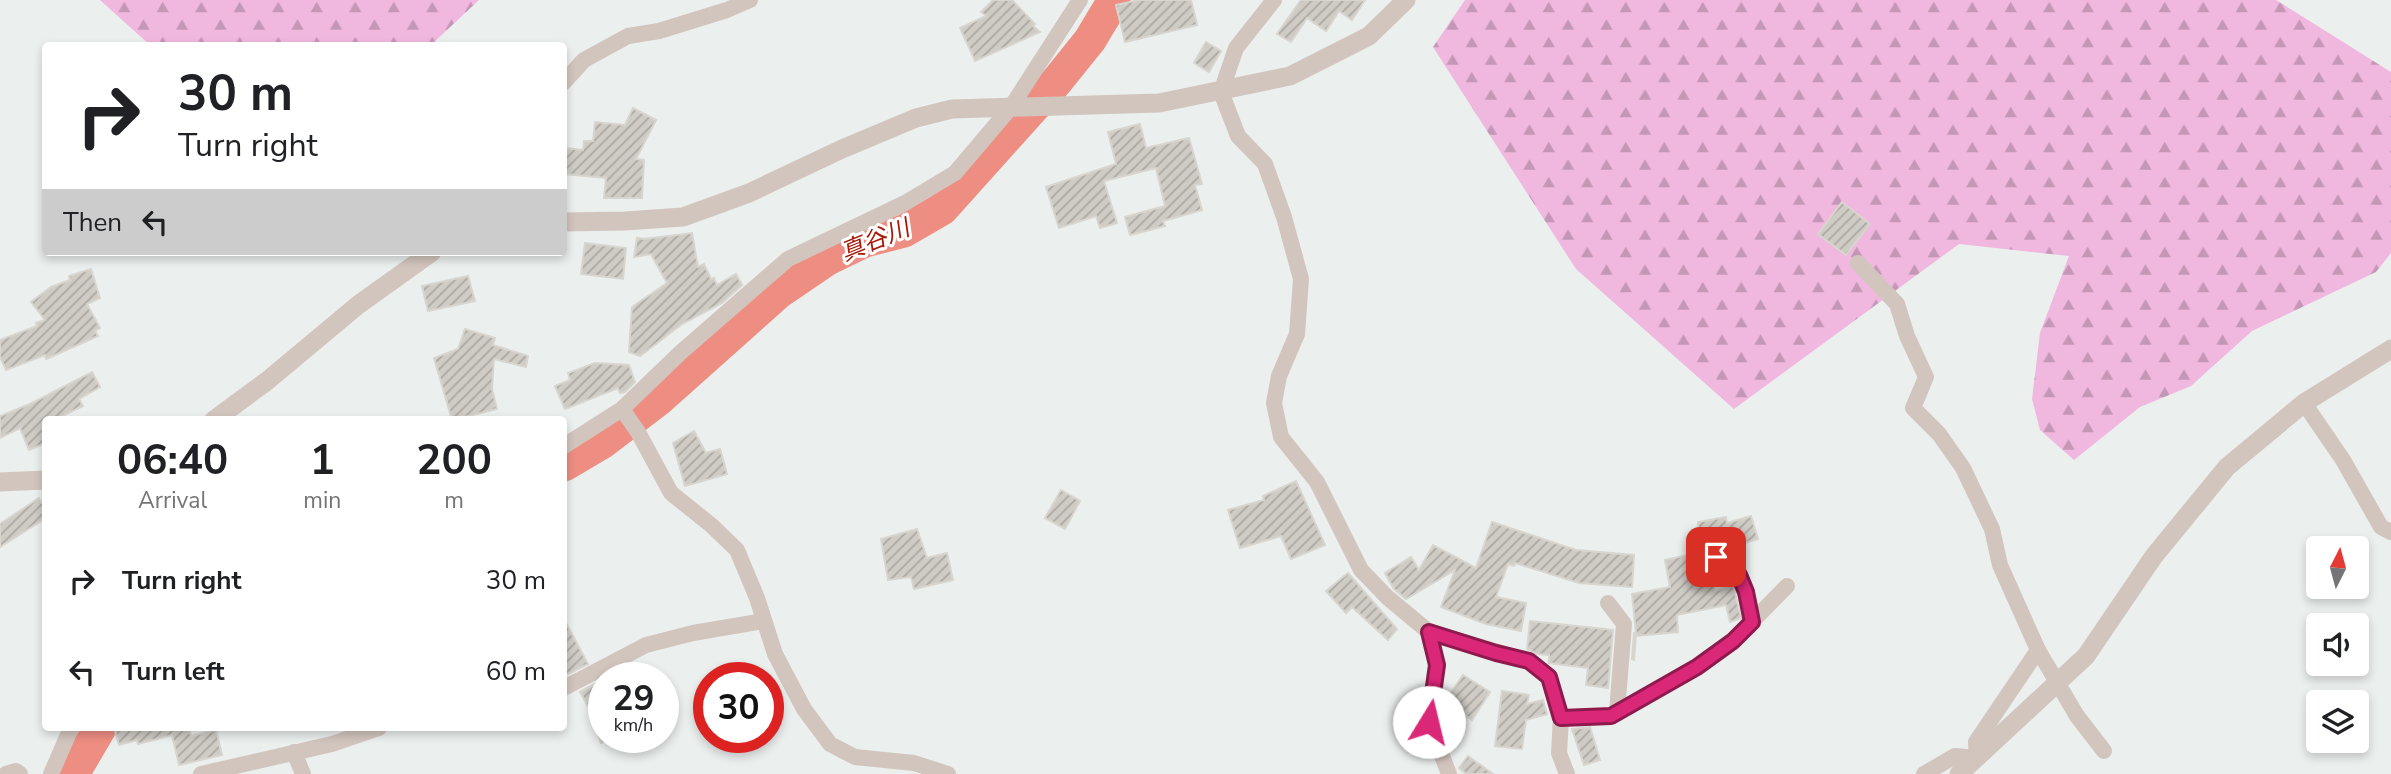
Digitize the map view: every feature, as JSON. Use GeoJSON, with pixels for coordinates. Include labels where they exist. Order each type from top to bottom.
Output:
{"type":"FeatureCollection","features":[{"type":"Feature","properties":{"kind":"street"},"geometry":{"type":"LineString","coordinates":[[567,79],[584,60],[628,36],[659,31],[750,0]]}},
{"type":"Feature","properties":{"kind":"street"},"geometry":{"type":"LineString","coordinates":[[567,444],[624,411],[680,352],[788,259],[905,203],[956,173],[1017,107],[1080,0]]}},
{"type":"Feature","properties":{"kind":"street"},"geometry":{"type":"LineString","coordinates":[[1274,0],[1236,48],[1221,92],[1238,136],[1265,164],[1284,217],[1301,279],[1297,334],[1279,376],[1274,404],[1281,437],[1317,482],[1361,570],[1387,597],[1429,632],[1529,661],[1549,677],[1561,718],[1559,753],[1567,774]]}},
{"type":"Feature","properties":{"kind":"street"},"geometry":{"type":"LineString","coordinates":[[567,222],[683,217],[749,193],[916,118],[952,109],[1159,103],[1290,76],[1369,36],[1406,0]]}},
{"type":"Feature","properties":{"kind":"street"},"geometry":{"type":"LineString","coordinates":[[219,416],[267,381],[358,305],[426,256]]}},
{"type":"Feature","properties":{"kind":"street"},"geometry":{"type":"LineString","coordinates":[[1858,263],[1897,304],[1907,336],[1926,377],[1913,408],[1940,434],[1963,468],[1992,529],[2000,565],[2038,650],[2077,716],[2105,751]]}},
{"type":"Feature","properties":{"kind":"street"},"geometry":{"type":"LineString","coordinates":[[1959,774],[2086,656],[2154,556],[2227,467],[2304,403],[2391,349]]}},
{"type":"Feature","properties":{"kind":"street"},"geometry":{"type":"LineString","coordinates":[[2304,403],[2343,460],[2381,527],[2391,532]]}},
{"type":"Feature","properties":{"kind":"street"},"geometry":{"type":"LineString","coordinates":[[624,411],[671,493],[737,550],[775,654],[804,709],[830,744],[855,757],[914,763],[948,774]]}},
{"type":"Feature","properties":{"kind":"street"},"geometry":{"type":"LineString","coordinates":[[0,482],[42,480]]}},
{"type":"Feature","properties":{"kind":"street"},"geometry":{"type":"LineString","coordinates":[[1711,547],[1716,557],[1739,575],[1746,592],[1752,622]]}},
{"type":"Feature","properties":{"kind":"street"},"geometry":{"type":"LineString","coordinates":[[1561,718],[1611,716],[1697,667],[1733,641],[1787,586]]}},
{"type":"Feature","properties":{"kind":"street"},"geometry":{"type":"LineString","coordinates":[[1608,603],[1624,625],[1617,712]]}},
{"type":"Feature","properties":{"kind":"street"},"geometry":{"type":"LineString","coordinates":[[567,686],[646,645],[693,633],[764,621]]}},
{"type":"Feature","properties":{"kind":"street"},"geometry":{"type":"LineString","coordinates":[[1429,632],[1437,665],[1429,722],[1449,774]]}},
{"type":"Feature","properties":{"kind":"street"},"geometry":{"type":"LineString","coordinates":[[1977,758],[1976,742],[2038,650]]}},
{"type":"Feature","properties":{"kind":"street"},"geometry":{"type":"LineString","coordinates":[[51,774],[70,731]]}},
{"type":"Feature","properties":{"kind":"street"},"geometry":{"type":"LineString","coordinates":[[201,774],[332,744],[370,731]]}},
{"type":"Feature","properties":{"kind":"street"},"geometry":{"type":"LineString","coordinates":[[294,752],[303,774]]}},
{"type":"Feature","properties":{"kind":"street"},"geometry":{"type":"LineString","coordinates":[[1924,774],[1955,756],[1977,758]]}},
{"type":"Feature","properties":{"kind":"street"},"geometry":{"type":"LineString","coordinates":[[6,774],[16,771],[20,774]]}},
{"type":"Feature","properties":{"kind":"green space"},"geometry":{"type":"Polygon","coordinates":[[[100,0],[479,0],[434,42],[147,42],[100,0]]]}},
{"type":"Feature","properties":{"kind":"green space"},"geometry":{"type":"Polygon","coordinates":[[[1465,0],[2276,0],[2391,72],[2391,253],[2376,272],[2252,331],[2191,386],[2140,407],[2074,460],[2040,430],[2032,399],[2040,333],[2069,256],[1959,244],[1734,409],[1576,269],[1433,47],[1465,0]]]}},
{"type":"Feature","properties":{"kind":"building"},"geometry":{"type":"Polygon","coordinates":[[[993,0],[1012,0],[1040,32],[975,61],[960,28],[986,16],[981,12],[993,0]]]}},
{"type":"Feature","properties":{"kind":"building"},"geometry":{"type":"Polygon","coordinates":[[[1139,0],[1191,0],[1197,25],[1125,42],[1116,5],[1139,0]]]}},
{"type":"Feature","properties":{"kind":"building"},"geometry":{"type":"Polygon","coordinates":[[[1301,0],[1365,0],[1352,20],[1339,11],[1326,31],[1307,18],[1291,42],[1277,34],[1301,0]]]}},
{"type":"Feature","properties":{"kind":"building"},"geometry":{"type":"Polygon","coordinates":[[[1206,42],[1221,51],[1209,72],[1194,63],[1206,42]]]}},
{"type":"Feature","properties":{"kind":"building"},"geometry":{"type":"Polygon","coordinates":[[[633,108],[656,120],[636,159],[644,160],[642,198],[604,198],[606,178],[567,174],[567,148],[583,150],[584,141],[593,141],[595,122],[625,125],[633,108]]]}},
{"type":"Feature","properties":{"kind":"building"},"geometry":{"type":"Polygon","coordinates":[[[1140,124],[1146,148],[1189,138],[1202,184],[1195,185],[1202,210],[1163,221],[1165,226],[1130,235],[1125,217],[1165,206],[1156,168],[1104,181],[1117,223],[1100,228],[1096,216],[1059,228],[1046,187],[1116,164],[1108,132],[1140,124]]]}},
{"type":"Feature","properties":{"kind":"building"},"geometry":{"type":"Polygon","coordinates":[[[1842,202],[1870,224],[1846,255],[1818,234],[1842,202]]]}},
{"type":"Feature","properties":{"kind":"building"},"geometry":{"type":"Polygon","coordinates":[[[692,233],[698,267],[704,264],[717,285],[736,274],[742,285],[722,303],[682,324],[640,356],[629,352],[632,307],[667,283],[651,254],[634,257],[637,238],[692,233]]]}},
{"type":"Feature","properties":{"kind":"building"},"geometry":{"type":"Polygon","coordinates":[[[585,243],[626,248],[623,279],[581,274],[585,243]]]}},
{"type":"Feature","properties":{"kind":"building"},"geometry":{"type":"Polygon","coordinates":[[[91,269],[100,298],[87,304],[100,328],[95,331],[98,336],[46,359],[45,355],[6,370],[0,357],[0,340],[37,326],[36,323],[45,320],[31,302],[51,287],[70,280],[69,276],[91,269]]]}},
{"type":"Feature","properties":{"kind":"building"},"geometry":{"type":"Polygon","coordinates":[[[468,276],[475,301],[428,311],[422,286],[468,276]]]}},
{"type":"Feature","properties":{"kind":"building"},"geometry":{"type":"Polygon","coordinates":[[[465,329],[495,338],[493,345],[528,356],[526,367],[494,359],[492,389],[497,409],[468,416],[451,416],[434,358],[458,349],[465,329]]]}},
{"type":"Feature","properties":{"kind":"building"},"geometry":{"type":"Polygon","coordinates":[[[595,363],[629,365],[635,382],[625,392],[620,393],[618,388],[565,409],[555,386],[570,380],[568,373],[595,363]]]}},
{"type":"Feature","properties":{"kind":"building"},"geometry":{"type":"Polygon","coordinates":[[[92,372],[100,387],[79,399],[83,406],[62,416],[42,416],[42,445],[29,450],[20,428],[0,438],[0,416],[30,404],[92,372]]]}},
{"type":"Feature","properties":{"kind":"building"},"geometry":{"type":"Polygon","coordinates":[[[694,431],[706,453],[720,449],[727,474],[685,486],[673,443],[694,431]]]}},
{"type":"Feature","properties":{"kind":"building"},"geometry":{"type":"Polygon","coordinates":[[[1296,481],[1325,545],[1291,559],[1281,536],[1240,548],[1228,510],[1264,500],[1263,496],[1296,481]]]}},
{"type":"Feature","properties":{"kind":"building"},"geometry":{"type":"Polygon","coordinates":[[[1061,490],[1080,501],[1065,529],[1045,518],[1061,490]]]}},
{"type":"Feature","properties":{"kind":"building"},"geometry":{"type":"Polygon","coordinates":[[[39,498],[42,503],[42,521],[0,547],[0,524],[39,498]]]}},
{"type":"Feature","properties":{"kind":"building"},"geometry":{"type":"Polygon","coordinates":[[[1751,516],[1758,539],[1741,544],[1738,535],[1718,539],[1710,536],[1699,543],[1698,522],[1726,517],[1727,523],[1751,516]]]}},
{"type":"Feature","properties":{"kind":"building"},"geometry":{"type":"Polygon","coordinates":[[[1492,522],[1576,550],[1634,555],[1632,587],[1579,583],[1515,563],[1514,566],[1508,564],[1496,597],[1526,603],[1521,631],[1486,624],[1441,607],[1455,570],[1406,599],[1394,589],[1385,573],[1411,557],[1419,570],[1433,545],[1476,568],[1492,522]]]}},
{"type":"Feature","properties":{"kind":"building"},"geometry":{"type":"Polygon","coordinates":[[[917,529],[927,558],[947,553],[953,580],[914,589],[911,577],[888,580],[881,539],[917,529]]]}},
{"type":"Feature","properties":{"kind":"building"},"geometry":{"type":"Polygon","coordinates":[[[1702,552],[1707,560],[1715,591],[1733,585],[1741,618],[1730,622],[1726,605],[1677,615],[1678,632],[1636,634],[1634,660],[1632,659],[1636,633],[1632,594],[1670,587],[1665,560],[1702,552]]]}},
{"type":"Feature","properties":{"kind":"building"},"geometry":{"type":"Polygon","coordinates":[[[1348,573],[1397,629],[1388,640],[1352,607],[1346,613],[1326,591],[1348,573]]]}},
{"type":"Feature","properties":{"kind":"building"},"geometry":{"type":"Polygon","coordinates":[[[1530,621],[1613,630],[1608,688],[1586,685],[1588,668],[1549,663],[1549,655],[1537,654],[1527,649],[1530,621]]]}},
{"type":"Feature","properties":{"kind":"building"},"geometry":{"type":"Polygon","coordinates":[[[567,625],[588,664],[567,674],[567,625]]]}},
{"type":"Feature","properties":{"kind":"building"},"geometry":{"type":"Polygon","coordinates":[[[1463,675],[1490,692],[1472,720],[1445,701],[1463,675]]]}},
{"type":"Feature","properties":{"kind":"building"},"geometry":{"type":"Polygon","coordinates":[[[588,688],[588,706],[580,692],[588,688]]]}},
{"type":"Feature","properties":{"kind":"building"},"geometry":{"type":"Polygon","coordinates":[[[1502,691],[1529,695],[1527,704],[1543,700],[1547,714],[1526,720],[1522,749],[1495,746],[1502,691]]]}},
{"type":"Feature","properties":{"kind":"building"},"geometry":{"type":"Polygon","coordinates":[[[1590,727],[1600,760],[1584,765],[1572,729],[1590,727]]]}},
{"type":"Feature","properties":{"kind":"building"},"geometry":{"type":"Polygon","coordinates":[[[115,731],[190,731],[191,736],[216,731],[222,755],[179,765],[172,735],[138,744],[137,740],[119,745],[115,731]]]}},
{"type":"Feature","properties":{"kind":"building"},"geometry":{"type":"Polygon","coordinates":[[[1468,756],[1493,774],[1466,774],[1459,768],[1468,756]]]}},
{"type":"Feature","properties":{"kind":"waterway","name":"真谷川"},"geometry":{"type":"LineString","coordinates":[[567,463],[603,442],[658,400],[779,292],[826,260],[865,241],[904,231],[942,209],[1057,81],[1090,40],[1114,0]]}},
{"type":"Feature","properties":{"kind":"waterway","name":"真谷川"},"geometry":{"type":"LineString","coordinates":[[73,774],[98,731]]}},
{"type":"Feature","properties":{"kind":"route"},"geometry":{"type":"LineString","coordinates":[[1429,722],[1437,665],[1429,632],[1529,661],[1549,677],[1561,718],[1611,716],[1697,667],[1733,641],[1752,622],[1746,592],[1739,575],[1716,557]]}}]}
